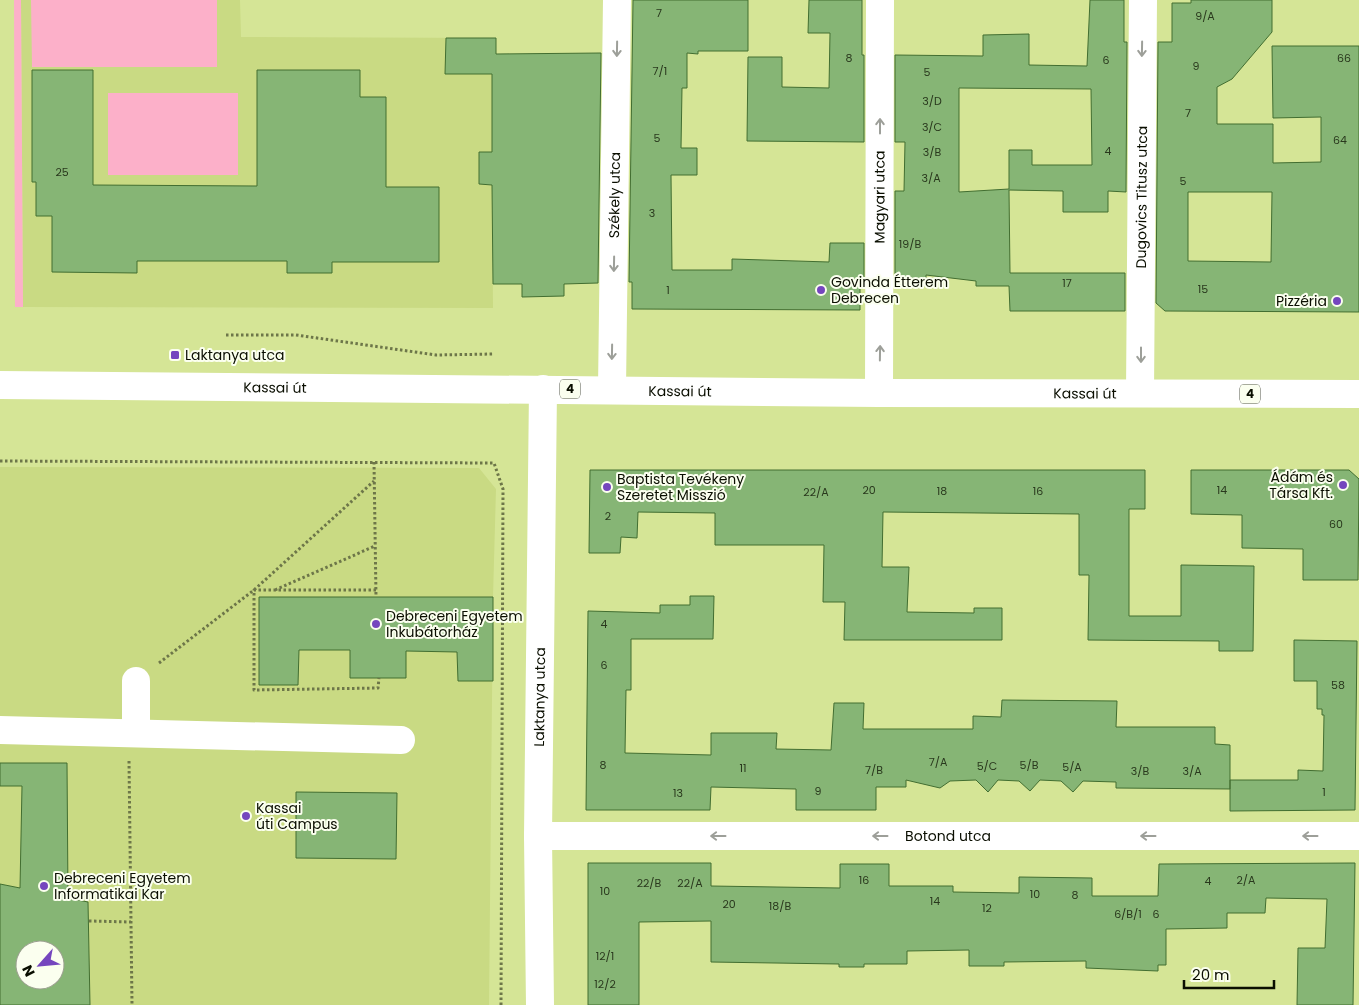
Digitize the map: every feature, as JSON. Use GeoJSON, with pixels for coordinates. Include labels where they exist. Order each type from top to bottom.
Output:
{"type":"FeatureCollection","features":[{"type":"Feature","properties":{"kind":"street","name":"Székely utca"},"geometry":{"type":"LineString","coordinates":[[612,389],[617,0]]}},
{"type":"Feature","properties":{"kind":"street","name":"Magyari utca"},"geometry":{"type":"LineString","coordinates":[[880,0],[880,392]]}},
{"type":"Feature","properties":{"kind":"street","name":"Dugovics Titusz utca"},"geometry":{"type":"LineString","coordinates":[[1140,393],[1143,0]]}},
{"type":"Feature","properties":{"kind":"street","name":"Kassai út"},"geometry":{"type":"LineString","coordinates":[[0,385],[1359,394]]}},
{"type":"Feature","properties":{"kind":"street","name":"Laktanya utca"},"geometry":{"type":"LineString","coordinates":[[540,1005],[538,836],[543,389]]}},
{"type":"Feature","properties":{"kind":"street"},"geometry":{"type":"LineString","coordinates":[[132,733],[136,681]]}},
{"type":"Feature","properties":{"kind":"street"},"geometry":{"type":"LineString","coordinates":[[0,730],[401,740]]}},
{"type":"Feature","properties":{"kind":"street","name":"Botond utca"},"geometry":{"type":"LineString","coordinates":[[538,836],[1359,836]]}},
{"type":"Feature","properties":{"kind":"path"},"geometry":{"type":"LineString","coordinates":[[226,334],[296,334],[436,354],[494,354]]}},
{"type":"Feature","properties":{"kind":"path"},"geometry":{"type":"LineString","coordinates":[[0,461],[494,463],[503,489],[501,1005]]}},
{"type":"Feature","properties":{"kind":"path"},"geometry":{"type":"LineString","coordinates":[[374,462],[376,597]]}},
{"type":"Feature","properties":{"kind":"path"},"geometry":{"type":"LineString","coordinates":[[136,681],[254,590],[374,481]]}},
{"type":"Feature","properties":{"kind":"path"},"geometry":{"type":"LineString","coordinates":[[274,591],[375,546]]}},
{"type":"Feature","properties":{"kind":"path"},"geometry":{"type":"LineString","coordinates":[[254,590],[376,590]]}},
{"type":"Feature","properties":{"kind":"path"},"geometry":{"type":"LineString","coordinates":[[254,590],[252,619],[254,690],[378,688],[378,678]]}},
{"type":"Feature","properties":{"kind":"path"},"geometry":{"type":"LineString","coordinates":[[132,733],[132,1005]]}},
{"type":"Feature","properties":{"kind":"path"},"geometry":{"type":"LineString","coordinates":[[88,921],[131,922]]}},
{"type":"Feature","properties":{"kind":"shaded area"},"geometry":{"type":"Polygon","coordinates":[[[14,0],[21,0],[23,307],[15,307],[14,0]]]}},
{"type":"Feature","properties":{"kind":"shaded area"},"geometry":{"type":"Polygon","coordinates":[[[21,0],[240,0],[241,37],[492,38],[492,152],[479,153],[479,184],[492,185],[493,308],[23,307],[21,0]]]}},
{"type":"Feature","properties":{"kind":"shaded area"},"geometry":{"type":"Polygon","coordinates":[[[31,0],[217,0],[217,67],[32,67],[31,0]]]}},
{"type":"Feature","properties":{"kind":"shaded area"},"geometry":{"type":"Polygon","coordinates":[[[108,93],[238,93],[238,175],[108,175],[108,93]]]}},
{"type":"Feature","properties":{"kind":"shaded area","name":"Kassai úti Campus"},"geometry":{"type":"Polygon","coordinates":[[[0,467],[479,468],[496,489],[493,597],[489,1005],[0,1005],[0,467]]]}},
{"type":"Feature","properties":{"kind":"building"},"geometry":{"type":"Polygon","coordinates":[[[633,0],[748,0],[748,51],[698,51],[698,54],[687,53],[687,88],[682,88],[681,148],[697,148],[697,175],[671,175],[672,270],[732,270],[732,259],[829,262],[830,243],[864,243],[864,285],[860,285],[860,310],[632,309],[632,282],[629,282],[633,0]]]}},
{"type":"Feature","properties":{"kind":"building"},"geometry":{"type":"Polygon","coordinates":[[[809,0],[862,0],[864,142],[747,141],[748,57],[782,57],[782,87],[829,88],[830,33],[808,33],[809,0]]]}},
{"type":"Feature","properties":{"kind":"building"},"geometry":{"type":"Polygon","coordinates":[[[1090,0],[1124,0],[1124,42],[1127,42],[1126,192],[1108,191],[1108,212],[1063,212],[1063,191],[1009,190],[1010,273],[1125,273],[1125,311],[1010,311],[1009,286],[976,286],[976,281],[926,275],[926,284],[895,285],[895,191],[904,191],[905,142],[895,142],[895,55],[983,56],[983,35],[1029,34],[1029,65],[1087,66],[1090,0]],[[959,88],[959,192],[1009,189],[1009,150],[1032,150],[1032,165],[1092,165],[1091,89],[959,88]]]}},
{"type":"Feature","properties":{"kind":"building"},"geometry":{"type":"Polygon","coordinates":[[[1191,0],[1272,0],[1272,32],[1232,79],[1217,87],[1217,124],[1273,124],[1273,163],[1321,162],[1321,117],[1273,118],[1272,46],[1359,46],[1359,312],[1165,311],[1156,303],[1158,42],[1172,42],[1172,3],[1191,3],[1191,0]],[[1188,192],[1188,261],[1271,262],[1272,192],[1188,192]]]}},
{"type":"Feature","properties":{"kind":"building"},"geometry":{"type":"Polygon","coordinates":[[[446,38],[496,38],[496,54],[601,53],[598,283],[564,284],[564,296],[522,297],[522,284],[493,284],[492,185],[479,184],[479,152],[492,152],[492,74],[445,74],[446,38]]]}},
{"type":"Feature","properties":{"kind":"building"},"geometry":{"type":"Polygon","coordinates":[[[32,70],[93,70],[93,185],[257,186],[257,70],[360,70],[360,97],[386,97],[386,187],[439,187],[439,262],[332,262],[332,273],[287,273],[287,261],[137,261],[137,273],[52,272],[52,216],[36,216],[36,182],[32,182],[32,70]]]}},
{"type":"Feature","properties":{"kind":"building"},"geometry":{"type":"Polygon","coordinates":[[[590,470],[1145,470],[1145,509],[1129,509],[1129,616],[1181,616],[1181,565],[1254,566],[1253,651],[1219,651],[1219,641],[1088,640],[1089,575],[1079,575],[1079,514],[883,512],[882,567],[909,567],[907,612],[974,613],[974,608],[1002,608],[1002,640],[844,640],[845,602],[823,602],[824,545],[715,545],[715,513],[638,512],[637,538],[621,537],[620,553],[589,553],[590,470]]]}},
{"type":"Feature","properties":{"kind":"building"},"geometry":{"type":"Polygon","coordinates":[[[1191,470],[1349,470],[1359,479],[1358,580],[1303,580],[1303,549],[1242,548],[1242,515],[1191,514],[1191,470]]]}},
{"type":"Feature","properties":{"kind":"building"},"geometry":{"type":"Polygon","coordinates":[[[690,596],[714,596],[713,639],[631,639],[631,690],[626,690],[625,753],[711,755],[711,733],[777,733],[776,749],[831,750],[834,703],[864,703],[863,729],[973,729],[973,716],[1001,717],[1002,700],[1117,701],[1116,727],[1215,727],[1215,744],[1230,745],[1230,789],[1116,788],[1116,782],[1083,781],[1073,792],[1061,781],[1040,780],[1030,791],[1019,781],[998,780],[988,792],[976,780],[950,781],[940,788],[906,780],[906,787],[876,787],[876,810],[796,810],[796,789],[711,787],[710,810],[586,810],[588,611],[660,613],[660,605],[690,605],[690,596]]]}},
{"type":"Feature","properties":{"kind":"building","name":"Debreceni Egyetem Inkubátorház"},"geometry":{"type":"Polygon","coordinates":[[[259,597],[493,597],[493,681],[458,681],[457,652],[406,651],[406,678],[350,678],[350,650],[299,650],[298,685],[259,685],[259,597]]]}},
{"type":"Feature","properties":{"kind":"building"},"geometry":{"type":"Polygon","coordinates":[[[1294,640],[1357,641],[1355,810],[1230,811],[1230,780],[1298,780],[1298,770],[1323,771],[1324,715],[1322,715],[1322,709],[1317,709],[1317,681],[1294,681],[1294,640]]]}},
{"type":"Feature","properties":{"kind":"building","name":"Debreceni Egyetem Informatikai Kar"},"geometry":{"type":"Polygon","coordinates":[[[0,763],[67,763],[68,898],[88,902],[90,1005],[0,1005],[0,884],[20,888],[22,786],[0,786],[0,763]]]}},
{"type":"Feature","properties":{"kind":"building"},"geometry":{"type":"Polygon","coordinates":[[[296,792],[397,793],[396,859],[296,858],[296,792]]]}},
{"type":"Feature","properties":{"kind":"building"},"geometry":{"type":"Polygon","coordinates":[[[588,863],[711,863],[711,886],[840,888],[840,864],[889,864],[889,886],[953,886],[953,892],[1019,893],[1019,877],[1092,878],[1092,896],[1158,896],[1159,864],[1355,863],[1353,1005],[1297,1005],[1298,948],[1325,948],[1327,899],[1266,898],[1265,913],[1227,913],[1227,928],[1166,929],[1166,965],[1158,965],[1158,971],[1086,968],[1086,961],[1004,962],[1004,966],[969,966],[969,950],[907,951],[907,964],[864,964],[864,967],[839,967],[839,964],[711,962],[711,921],[639,922],[639,1005],[588,1005],[588,863]]]}},
{"type":"Feature","properties":{"kind":"place","name":"Govinda Étterem Debrecen"},"geometry":{"type":"Point","coordinates":[821,290]}},
{"type":"Feature","properties":{"kind":"place","name":"Pizzéria"},"geometry":{"type":"Point","coordinates":[1337,301]}},
{"type":"Feature","properties":{"kind":"place","name":"Laktanya utca"},"geometry":{"type":"Point","coordinates":[175,355]}},
{"type":"Feature","properties":{"kind":"place","name":"Ádám és Társa Kft."},"geometry":{"type":"Point","coordinates":[1343,485]}},
{"type":"Feature","properties":{"kind":"place","name":"Baptista Tevékeny Szeretet Misszió"},"geometry":{"type":"Point","coordinates":[607,487]}},
{"type":"Feature","properties":{"kind":"place","name":"Debreceni Egyetem Inkubátorház"},"geometry":{"type":"Point","coordinates":[376,624]}},
{"type":"Feature","properties":{"kind":"place","name":"Kassai úti Campus"},"geometry":{"type":"Point","coordinates":[246,816]}},
{"type":"Feature","properties":{"kind":"place","name":"Debreceni Egyetem Informatikai Kar"},"geometry":{"type":"Point","coordinates":[44,886]}}]}
